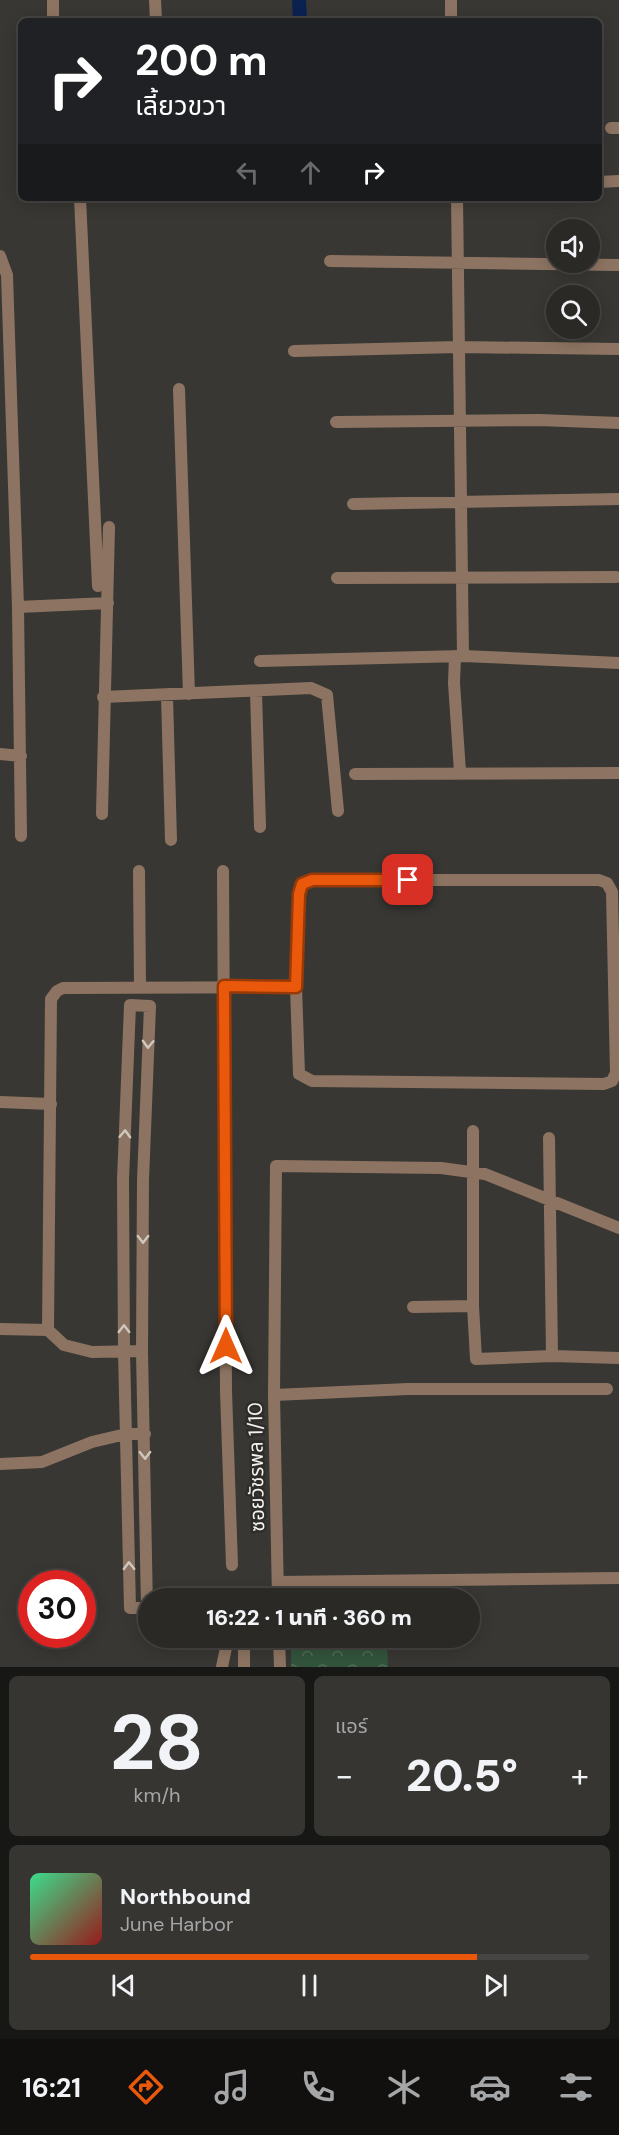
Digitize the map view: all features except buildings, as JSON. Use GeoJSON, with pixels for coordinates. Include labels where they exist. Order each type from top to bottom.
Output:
{"type":"FeatureCollection","features":[{"type":"Feature","properties":{"kind":"street"},"geometry":{"type":"LineString","coordinates":[[53,0],[53,18]]}},
{"type":"Feature","properties":{"kind":"street"},"geometry":{"type":"LineString","coordinates":[[155,0],[156,18]]}},
{"type":"Feature","properties":{"kind":"street"},"geometry":{"type":"LineString","coordinates":[[451,0],[451,18]]}},
{"type":"Feature","properties":{"kind":"street"},"geometry":{"type":"LineString","coordinates":[[602,182],[619,181]]}},
{"type":"Feature","properties":{"kind":"street"},"geometry":{"type":"LineString","coordinates":[[80,201],[98,586]]}},
{"type":"Feature","properties":{"kind":"street"},"geometry":{"type":"LineString","coordinates":[[457,201],[461,577],[459,656],[454,682],[460,772]]}},
{"type":"Feature","properties":{"kind":"street"},"geometry":{"type":"LineString","coordinates":[[0,255],[7,275],[18,607],[21,836]]}},
{"type":"Feature","properties":{"kind":"street"},"geometry":{"type":"LineString","coordinates":[[330,261],[619,265]]}},
{"type":"Feature","properties":{"kind":"street"},"geometry":{"type":"LineString","coordinates":[[294,351],[458,347],[619,349]]}},
{"type":"Feature","properties":{"kind":"street"},"geometry":{"type":"LineString","coordinates":[[179,389],[189,694]]}},
{"type":"Feature","properties":{"kind":"street"},"geometry":{"type":"LineString","coordinates":[[336,422],[539,420],[619,423]]}},
{"type":"Feature","properties":{"kind":"street"},"geometry":{"type":"LineString","coordinates":[[0,449],[13,447]]}},
{"type":"Feature","properties":{"kind":"street"},"geometry":{"type":"LineString","coordinates":[[353,504],[619,498]]}},
{"type":"Feature","properties":{"kind":"street"},"geometry":{"type":"LineString","coordinates":[[102,814],[109,527]]}},
{"type":"Feature","properties":{"kind":"street"},"geometry":{"type":"LineString","coordinates":[[337,578],[616,577]]}},
{"type":"Feature","properties":{"kind":"street"},"geometry":{"type":"LineString","coordinates":[[18,607],[108,603]]}},
{"type":"Feature","properties":{"kind":"street"},"geometry":{"type":"LineString","coordinates":[[260,661],[459,656],[619,663]]}},
{"type":"Feature","properties":{"kind":"street"},"geometry":{"type":"LineString","coordinates":[[104,697],[311,688],[327,695],[338,811]]}},
{"type":"Feature","properties":{"kind":"street"},"geometry":{"type":"LineString","coordinates":[[256,692],[260,827]]}},
{"type":"Feature","properties":{"kind":"street"},"geometry":{"type":"LineString","coordinates":[[167,696],[171,840]]}},
{"type":"Feature","properties":{"kind":"street"},"geometry":{"type":"LineString","coordinates":[[0,754],[21,756]]}},
{"type":"Feature","properties":{"kind":"street"},"geometry":{"type":"LineString","coordinates":[[355,774],[619,772]]}},
{"type":"Feature","properties":{"kind":"street"},"geometry":{"type":"LineString","coordinates":[[139,871],[140,986]]}},
{"type":"Feature","properties":{"kind":"street"},"geometry":{"type":"LineString","coordinates":[[223,871],[226,1391],[232,1565]]}},
{"type":"Feature","properties":{"kind":"street"},"geometry":{"type":"LineString","coordinates":[[312,880],[599,880],[607,883],[612,892],[615,1073],[612,1081],[604,1084],[312,1081],[299,1074],[296,987],[299,894],[302,884],[312,880]]}},
{"type":"Feature","properties":{"kind":"street"},"geometry":{"type":"LineString","coordinates":[[48,1330],[51,999],[57,991],[63,988],[296,987]]}},
{"type":"Feature","properties":{"kind":"street"},"geometry":{"type":"LineString","coordinates":[[138,1608],[130,1608],[124,1352],[123,1180],[130,1005],[150,1006],[143,1180],[142,1351],[148,1588]]}},
{"type":"Feature","properties":{"kind":"street"},"geometry":{"type":"LineString","coordinates":[[0,1102],[51,1104]]}},
{"type":"Feature","properties":{"kind":"street"},"geometry":{"type":"LineString","coordinates":[[474,1131],[473,1306],[476,1359],[552,1356],[619,1358]]}},
{"type":"Feature","properties":{"kind":"street"},"geometry":{"type":"LineString","coordinates":[[549,1138],[548,1199],[552,1356]]}},
{"type":"Feature","properties":{"kind":"street","name":"ซอยวัชรพล 1/10"},"geometry":{"type":"LineString","coordinates":[[278,1588],[274,1395],[276,1166],[441,1168],[474,1173]]}},
{"type":"Feature","properties":{"kind":"street"},"geometry":{"type":"LineString","coordinates":[[474,1173],[501,1180],[619,1228]]}},
{"type":"Feature","properties":{"kind":"street"},"geometry":{"type":"LineString","coordinates":[[123,1180],[143,1180]]}},
{"type":"Feature","properties":{"kind":"street"},"geometry":{"type":"LineString","coordinates":[[413,1307],[473,1306]]}},
{"type":"Feature","properties":{"kind":"street"},"geometry":{"type":"LineString","coordinates":[[0,1329],[48,1330],[64,1345],[92,1352],[142,1351]]}},
{"type":"Feature","properties":{"kind":"street"},"geometry":{"type":"LineString","coordinates":[[274,1395],[408,1389],[607,1389]]}},
{"type":"Feature","properties":{"kind":"street"},"geometry":{"type":"LineString","coordinates":[[0,1464],[42,1462],[92,1442],[126,1434],[145,1434]]}},
{"type":"Feature","properties":{"kind":"street"},"geometry":{"type":"LineString","coordinates":[[278,1582],[619,1578]]}},
{"type":"Feature","properties":{"kind":"street"},"geometry":{"type":"LineString","coordinates":[[222,1667],[226,1648]]}},
{"type":"Feature","properties":{"kind":"street"},"geometry":{"type":"LineString","coordinates":[[244,1648],[244,1667]]}},
{"type":"Feature","properties":{"kind":"street"},"geometry":{"type":"LineString","coordinates":[[279,1648],[280,1667]]}},
{"type":"Feature","properties":{"kind":"green space"},"geometry":{"type":"Polygon","coordinates":[[[291,1648],[387,1648],[388,1667],[291,1667],[291,1648]]]}},
{"type":"Feature","properties":{"kind":"waterway"},"geometry":{"type":"LineString","coordinates":[[299,0],[300,18]]}},
{"type":"Feature","properties":{"kind":"route"},"geometry":{"type":"LineString","coordinates":[[226,1346],[224,986],[296,987],[299,894],[302,884],[312,880],[408,880]]}}]}
